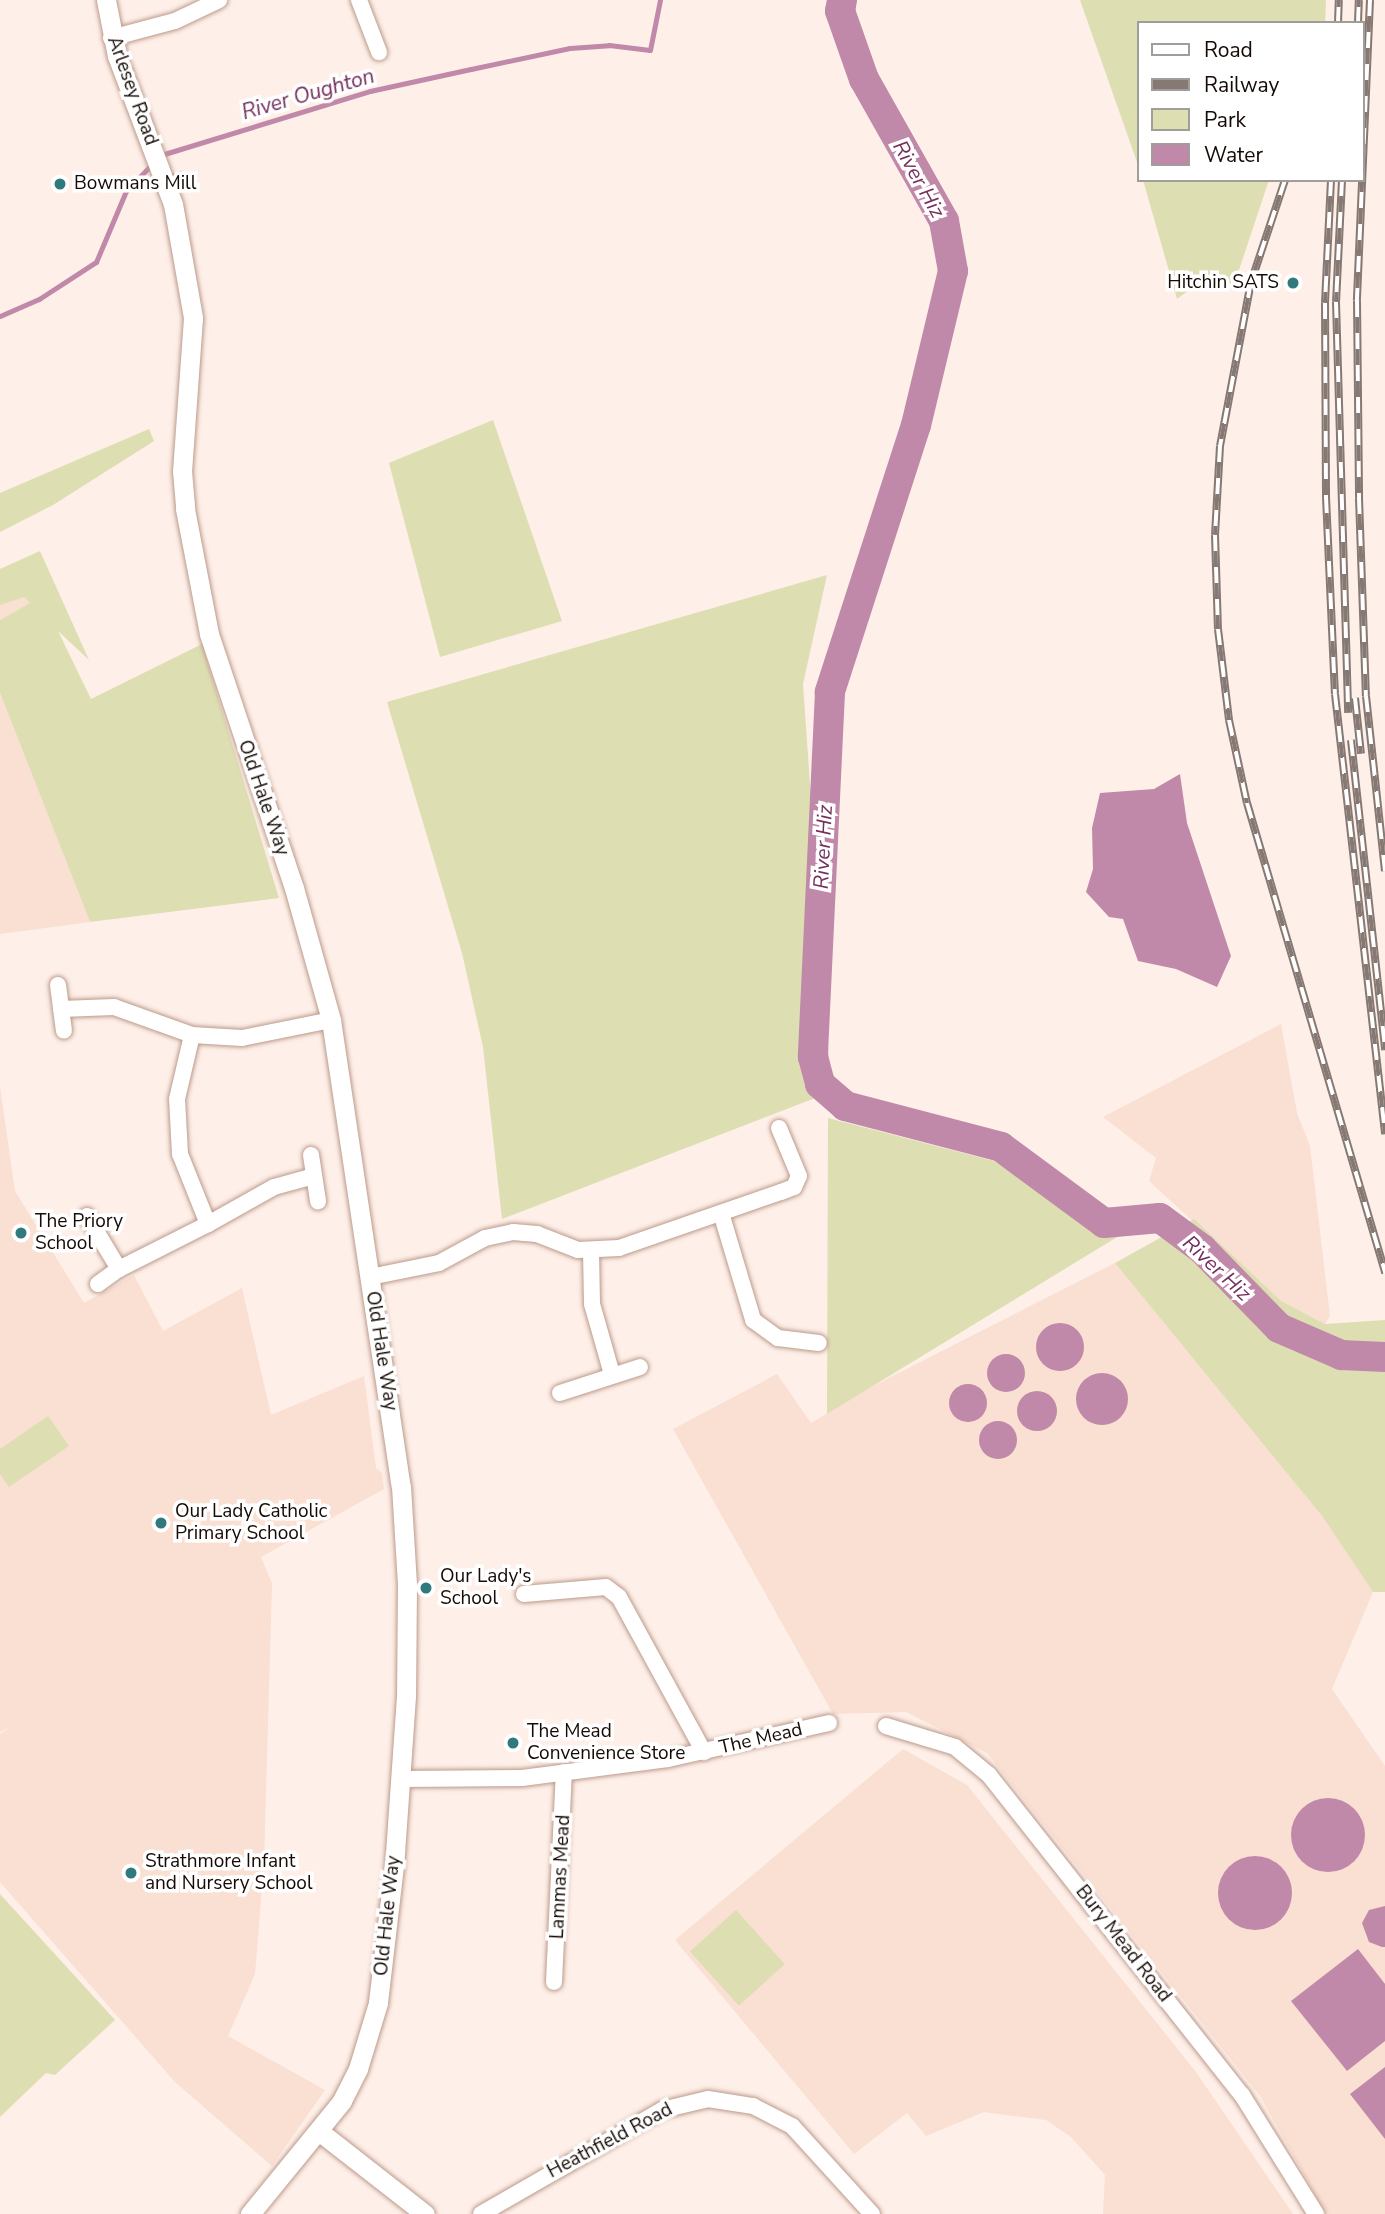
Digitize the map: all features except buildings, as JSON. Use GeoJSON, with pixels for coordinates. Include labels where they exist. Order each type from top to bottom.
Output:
{"type":"FeatureCollection","features":[{"type":"Feature","properties":{"kind":"street","name":"Arlesey Road"},"geometry":{"type":"LineString","coordinates":[[106,0],[111,38],[173,204],[191,295],[182,471]]}},
{"type":"Feature","properties":{"kind":"street"},"geometry":{"type":"LineString","coordinates":[[111,38],[175,21],[219,0]]}},
{"type":"Feature","properties":{"kind":"street"},"geometry":{"type":"LineString","coordinates":[[359,0],[379,52]]}},
{"type":"Feature","properties":{"kind":"street","name":"Old Hale Way"},"geometry":{"type":"LineString","coordinates":[[182,471],[209,634],[294,888],[331,1020],[400,1475],[406,1560],[408,1632],[401,1779],[378,2003],[358,2068],[320,2132],[250,2214]]}},
{"type":"Feature","properties":{"kind":"street"},"geometry":{"type":"LineString","coordinates":[[58,985],[64,1031]]}},
{"type":"Feature","properties":{"kind":"street"},"geometry":{"type":"LineString","coordinates":[[61,1009],[114,1007],[192,1035],[242,1038],[331,1020]]}},
{"type":"Feature","properties":{"kind":"street"},"geometry":{"type":"LineString","coordinates":[[192,1035],[177,1099],[177,1134],[188,1180],[208,1224]]}},
{"type":"Feature","properties":{"kind":"street"},"geometry":{"type":"LineString","coordinates":[[370,1277],[439,1263],[485,1238],[513,1232],[537,1234],[591,1251],[632,1245],[794,1187],[799,1176],[779,1128]]}},
{"type":"Feature","properties":{"kind":"street"},"geometry":{"type":"LineString","coordinates":[[311,1155],[318,1200]]}},
{"type":"Feature","properties":{"kind":"street"},"geometry":{"type":"LineString","coordinates":[[99,1284],[119,1269],[274,1187],[314,1176]]}},
{"type":"Feature","properties":{"kind":"street"},"geometry":{"type":"LineString","coordinates":[[721,1213],[753,1321],[778,1338],[819,1343]]}},
{"type":"Feature","properties":{"kind":"street"},"geometry":{"type":"LineString","coordinates":[[87,1216],[119,1269]]}},
{"type":"Feature","properties":{"kind":"street"},"geometry":{"type":"LineString","coordinates":[[591,1251],[592,1304],[612,1374]]}},
{"type":"Feature","properties":{"kind":"street"},"geometry":{"type":"LineString","coordinates":[[560,1392],[640,1367]]}},
{"type":"Feature","properties":{"kind":"street"},"geometry":{"type":"LineString","coordinates":[[524,1594],[606,1587],[619,1597],[704,1752]]}},
{"type":"Feature","properties":{"kind":"street","name":"The Mead"},"geometry":{"type":"LineString","coordinates":[[401,1779],[491,1780],[564,1772],[704,1752],[829,1723]]}},
{"type":"Feature","properties":{"kind":"street","name":"Bury Mead Road"},"geometry":{"type":"LineString","coordinates":[[887,1726],[955,1747],[989,1775],[1242,2095],[1316,2214]]}},
{"type":"Feature","properties":{"kind":"street","name":"Lammas Mead"},"geometry":{"type":"LineString","coordinates":[[554,1983],[564,1772]]}},
{"type":"Feature","properties":{"kind":"street","name":"Heathfield Road"},"geometry":{"type":"LineString","coordinates":[[481,2214],[662,2110],[708,2099],[753,2106],[792,2126],[872,2214]]}},
{"type":"Feature","properties":{"kind":"street"},"geometry":{"type":"LineString","coordinates":[[320,2132],[425,2214]]}},
{"type":"Feature","properties":{"kind":"shaded area"},"geometry":{"type":"Polygon","coordinates":[[[0,571],[41,597],[0,620],[0,571]]]}},
{"type":"Feature","properties":{"kind":"shaded area"},"geometry":{"type":"Polygon","coordinates":[[[0,693],[90,922],[0,934],[0,693]]]}},
{"type":"Feature","properties":{"kind":"shaded area"},"geometry":{"type":"Polygon","coordinates":[[[1281,1024],[1297,1113],[1310,1146],[1330,1316],[1325,1324],[1280,1301],[1149,1181],[1156,1158],[1103,1117],[1281,1024]]]}},
{"type":"Feature","properties":{"kind":"shaded area"},"geometry":{"type":"Polygon","coordinates":[[[0,1087],[15,1191],[84,1303],[134,1275],[163,1331],[242,1288],[271,1415],[364,1376],[376,1468],[382,1473],[384,1489],[261,1557],[272,1583],[264,1863],[255,1974],[228,2036],[325,2090],[272,2166],[175,2082],[0,1882],[0,1734],[9,1728],[0,1732],[0,1087]]]}},
{"type":"Feature","properties":{"kind":"shaded area"},"geometry":{"type":"Polygon","coordinates":[[[1115,1263],[1322,1516],[1373,1592],[1332,1689],[1385,1766],[1385,2214],[1326,2214],[1260,2096],[987,1753],[906,1712],[833,1714],[673,1429],[777,1374],[811,1423],[873,1386],[1115,1263]]]}},
{"type":"Feature","properties":{"kind":"shaded area"},"geometry":{"type":"Polygon","coordinates":[[[903,1749],[967,1785],[1196,2072],[1293,2214],[1103,2214],[1105,2175],[1071,2137],[1046,2120],[984,2112],[926,2136],[907,2113],[854,2154],[675,1940],[903,1749]]]}},
{"type":"Feature","properties":{"kind":"green space"},"geometry":{"type":"Polygon","coordinates":[[[1080,0],[1326,0],[1325,21],[1136,21],[1136,159],[1080,0]]]}},
{"type":"Feature","properties":{"kind":"green space"},"geometry":{"type":"Polygon","coordinates":[[[1144,182],[1268,182],[1234,285],[1208,276],[1177,299],[1144,182]]]}},
{"type":"Feature","properties":{"kind":"green space"},"geometry":{"type":"Polygon","coordinates":[[[493,420],[562,621],[440,657],[389,463],[493,420]]]}},
{"type":"Feature","properties":{"kind":"green space"},"geometry":{"type":"Polygon","coordinates":[[[149,429],[154,441],[53,505],[0,532],[0,493],[149,429]]]}},
{"type":"Feature","properties":{"kind":"green space"},"geometry":{"type":"Polygon","coordinates":[[[40,551],[89,660],[58,631],[91,699],[202,644],[279,898],[90,922],[0,693],[0,620],[30,603],[24,597],[0,605],[0,569],[40,551]]]}},
{"type":"Feature","properties":{"kind":"green space"},"geometry":{"type":"Polygon","coordinates":[[[827,575],[803,684],[831,1086],[818,1097],[502,1219],[483,1047],[462,953],[387,702],[827,575]]]}},
{"type":"Feature","properties":{"kind":"green space"},"geometry":{"type":"Polygon","coordinates":[[[828,1118],[994,1161],[1127,1231],[827,1414],[828,1118]]]}},
{"type":"Feature","properties":{"kind":"green space"},"geometry":{"type":"Polygon","coordinates":[[[1194,1219],[1281,1301],[1325,1324],[1385,1320],[1385,1592],[1373,1592],[1322,1516],[1115,1263],[1194,1219]]]}},
{"type":"Feature","properties":{"kind":"green space"},"geometry":{"type":"Polygon","coordinates":[[[48,1416],[69,1446],[9,1487],[0,1474],[0,1449],[48,1416]]]}},
{"type":"Feature","properties":{"kind":"green space"},"geometry":{"type":"Polygon","coordinates":[[[0,1894],[115,2020],[55,2075],[46,2073],[0,2117],[0,1894]]]}},
{"type":"Feature","properties":{"kind":"green space"},"geometry":{"type":"Polygon","coordinates":[[[736,1910],[785,1964],[739,2006],[690,1951],[736,1910]]]}},
{"type":"Feature","properties":{"kind":"water"},"geometry":{"type":"Polygon","coordinates":[[[1180,774],[1187,823],[1231,956],[1217,987],[1176,969],[1138,961],[1123,919],[1109,917],[1086,892],[1093,869],[1092,828],[1100,793],[1154,789],[1180,774]]]}},
{"type":"Feature","properties":{"kind":"water"},"geometry":{"type":"Polygon","coordinates":[[[1060,1323],[1069,1324],[1077,1330],[1083,1338],[1083,1356],[1077,1364],[1069,1370],[1060,1371],[1051,1370],[1043,1364],[1037,1356],[1036,1347],[1037,1338],[1043,1330],[1051,1324],[1060,1323]]]}},
{"type":"Feature","properties":{"kind":"water"},"geometry":{"type":"Polygon","coordinates":[[[1006,1354],[1019,1360],[1025,1373],[1019,1386],[1006,1392],[993,1386],[987,1373],[993,1360],[1006,1354]]]}},
{"type":"Feature","properties":{"kind":"water"},"geometry":{"type":"Polygon","coordinates":[[[1102,1373],[1112,1375],[1120,1381],[1126,1389],[1126,1409],[1120,1417],[1112,1423],[1102,1425],[1092,1423],[1084,1417],[1078,1409],[1076,1399],[1078,1389],[1084,1381],[1092,1375],[1102,1373]]]}},
{"type":"Feature","properties":{"kind":"water"},"geometry":{"type":"Polygon","coordinates":[[[968,1384],[981,1390],[987,1403],[981,1416],[968,1422],[955,1416],[949,1403],[955,1390],[968,1384]]]}},
{"type":"Feature","properties":{"kind":"water"},"geometry":{"type":"Polygon","coordinates":[[[1037,1391],[1051,1397],[1057,1411],[1051,1425],[1037,1431],[1023,1425],[1017,1411],[1023,1397],[1037,1391]]]}},
{"type":"Feature","properties":{"kind":"water"},"geometry":{"type":"Polygon","coordinates":[[[998,1421],[1012,1426],[1017,1440],[1012,1454],[998,1459],[984,1454],[979,1440],[984,1426],[998,1421]]]}},
{"type":"Feature","properties":{"kind":"water"},"geometry":{"type":"Polygon","coordinates":[[[1321,1798],[1335,1798],[1349,1804],[1359,1814],[1365,1835],[1359,1856],[1349,1866],[1335,1872],[1321,1872],[1307,1866],[1297,1856],[1291,1842],[1291,1828],[1297,1814],[1307,1804],[1321,1798]]]}},
{"type":"Feature","properties":{"kind":"water"},"geometry":{"type":"Polygon","coordinates":[[[1255,1856],[1269,1859],[1281,1867],[1289,1879],[1292,1893],[1289,1907],[1281,1919],[1269,1927],[1255,1930],[1241,1927],[1229,1919],[1221,1907],[1218,1893],[1221,1879],[1229,1867],[1241,1859],[1255,1856]]]}},
{"type":"Feature","properties":{"kind":"water"},"geometry":{"type":"Polygon","coordinates":[[[1385,1906],[1385,1947],[1382,1947],[1369,1942],[1362,1923],[1369,1910],[1385,1906]]]}},
{"type":"Feature","properties":{"kind":"water"},"geometry":{"type":"Polygon","coordinates":[[[1358,1949],[1385,1984],[1385,2041],[1347,2071],[1291,2001],[1358,1949]]]}},
{"type":"Feature","properties":{"kind":"water"},"geometry":{"type":"Polygon","coordinates":[[[1385,2067],[1385,2139],[1350,2094],[1385,2067]]]}},
{"type":"Feature","properties":{"kind":"waterway","name":"River Oughton"},"geometry":{"type":"LineString","coordinates":[[161,155],[370,91],[471,69],[570,48],[609,45],[650,50],[660,0]]}},
{"type":"Feature","properties":{"kind":"waterway","name":"River Hiz"},"geometry":{"type":"LineString","coordinates":[[842,0],[840,11],[864,79],[944,221],[953,271],[916,425],[830,692],[813,1057],[820,1084],[845,1106],[1001,1147],[1104,1223],[1160,1218],[1202,1249],[1279,1328],[1341,1355],[1385,1357]]}},
{"type":"Feature","properties":{"kind":"waterway","name":"River Oughton"},"geometry":{"type":"LineString","coordinates":[[0,316],[39,299],[96,262],[126,191],[154,162]]}},
{"type":"Feature","properties":{"kind":"waterway"},"geometry":{"type":"LineString","coordinates":[[169,177],[180,173]]}},
{"type":"Feature","properties":{"kind":"railway"},"geometry":{"type":"LineString","coordinates":[[1338,21],[1339,0]]}},
{"type":"Feature","properties":{"kind":"railway"},"geometry":{"type":"LineString","coordinates":[[1358,21],[1359,0]]}},
{"type":"Feature","properties":{"kind":"railway"},"geometry":{"type":"LineString","coordinates":[[1364,139],[1370,0]]}},
{"type":"Feature","properties":{"kind":"railway"},"geometry":{"type":"LineString","coordinates":[[1284,182],[1251,282],[1220,446],[1215,535],[1218,629],[1229,720],[1247,803],[1385,1273]]}},
{"type":"Feature","properties":{"kind":"railway"},"geometry":{"type":"LineString","coordinates":[[1331,182],[1325,303],[1326,497],[1335,694],[1385,1134]]}},
{"type":"Feature","properties":{"kind":"railway"},"geometry":{"type":"LineString","coordinates":[[1342,182],[1336,302],[1348,713]]}},
{"type":"Feature","properties":{"kind":"railway"},"geometry":{"type":"LineString","coordinates":[[1362,182],[1357,301],[1359,498],[1366,696],[1385,871]]}},
{"type":"Feature","properties":{"kind":"railway"},"geometry":{"type":"LineString","coordinates":[[1355,698],[1361,754]]}},
{"type":"Feature","properties":{"kind":"railway"},"geometry":{"type":"LineString","coordinates":[[1351,740],[1385,1050]]}},
{"type":"Feature","properties":{"kind":"place","name":"Bowmans Mill"},"geometry":{"type":"Point","coordinates":[60,184]}},
{"type":"Feature","properties":{"kind":"place","name":"Hitchin SATS"},"geometry":{"type":"Point","coordinates":[1293,283]}},
{"type":"Feature","properties":{"kind":"place","name":"The Priory School"},"geometry":{"type":"Point","coordinates":[21,1233]}},
{"type":"Feature","properties":{"kind":"place","name":"Our Lady Catholic Primary School"},"geometry":{"type":"Point","coordinates":[161,1523]}},
{"type":"Feature","properties":{"kind":"place","name":"Our Lady's School"},"geometry":{"type":"Point","coordinates":[426,1588]}},
{"type":"Feature","properties":{"kind":"place","name":"The Mead Convenience Store"},"geometry":{"type":"Point","coordinates":[513,1743]}},
{"type":"Feature","properties":{"kind":"place","name":"Strathmore Infant and Nursery School"},"geometry":{"type":"Point","coordinates":[131,1873]}}]}
